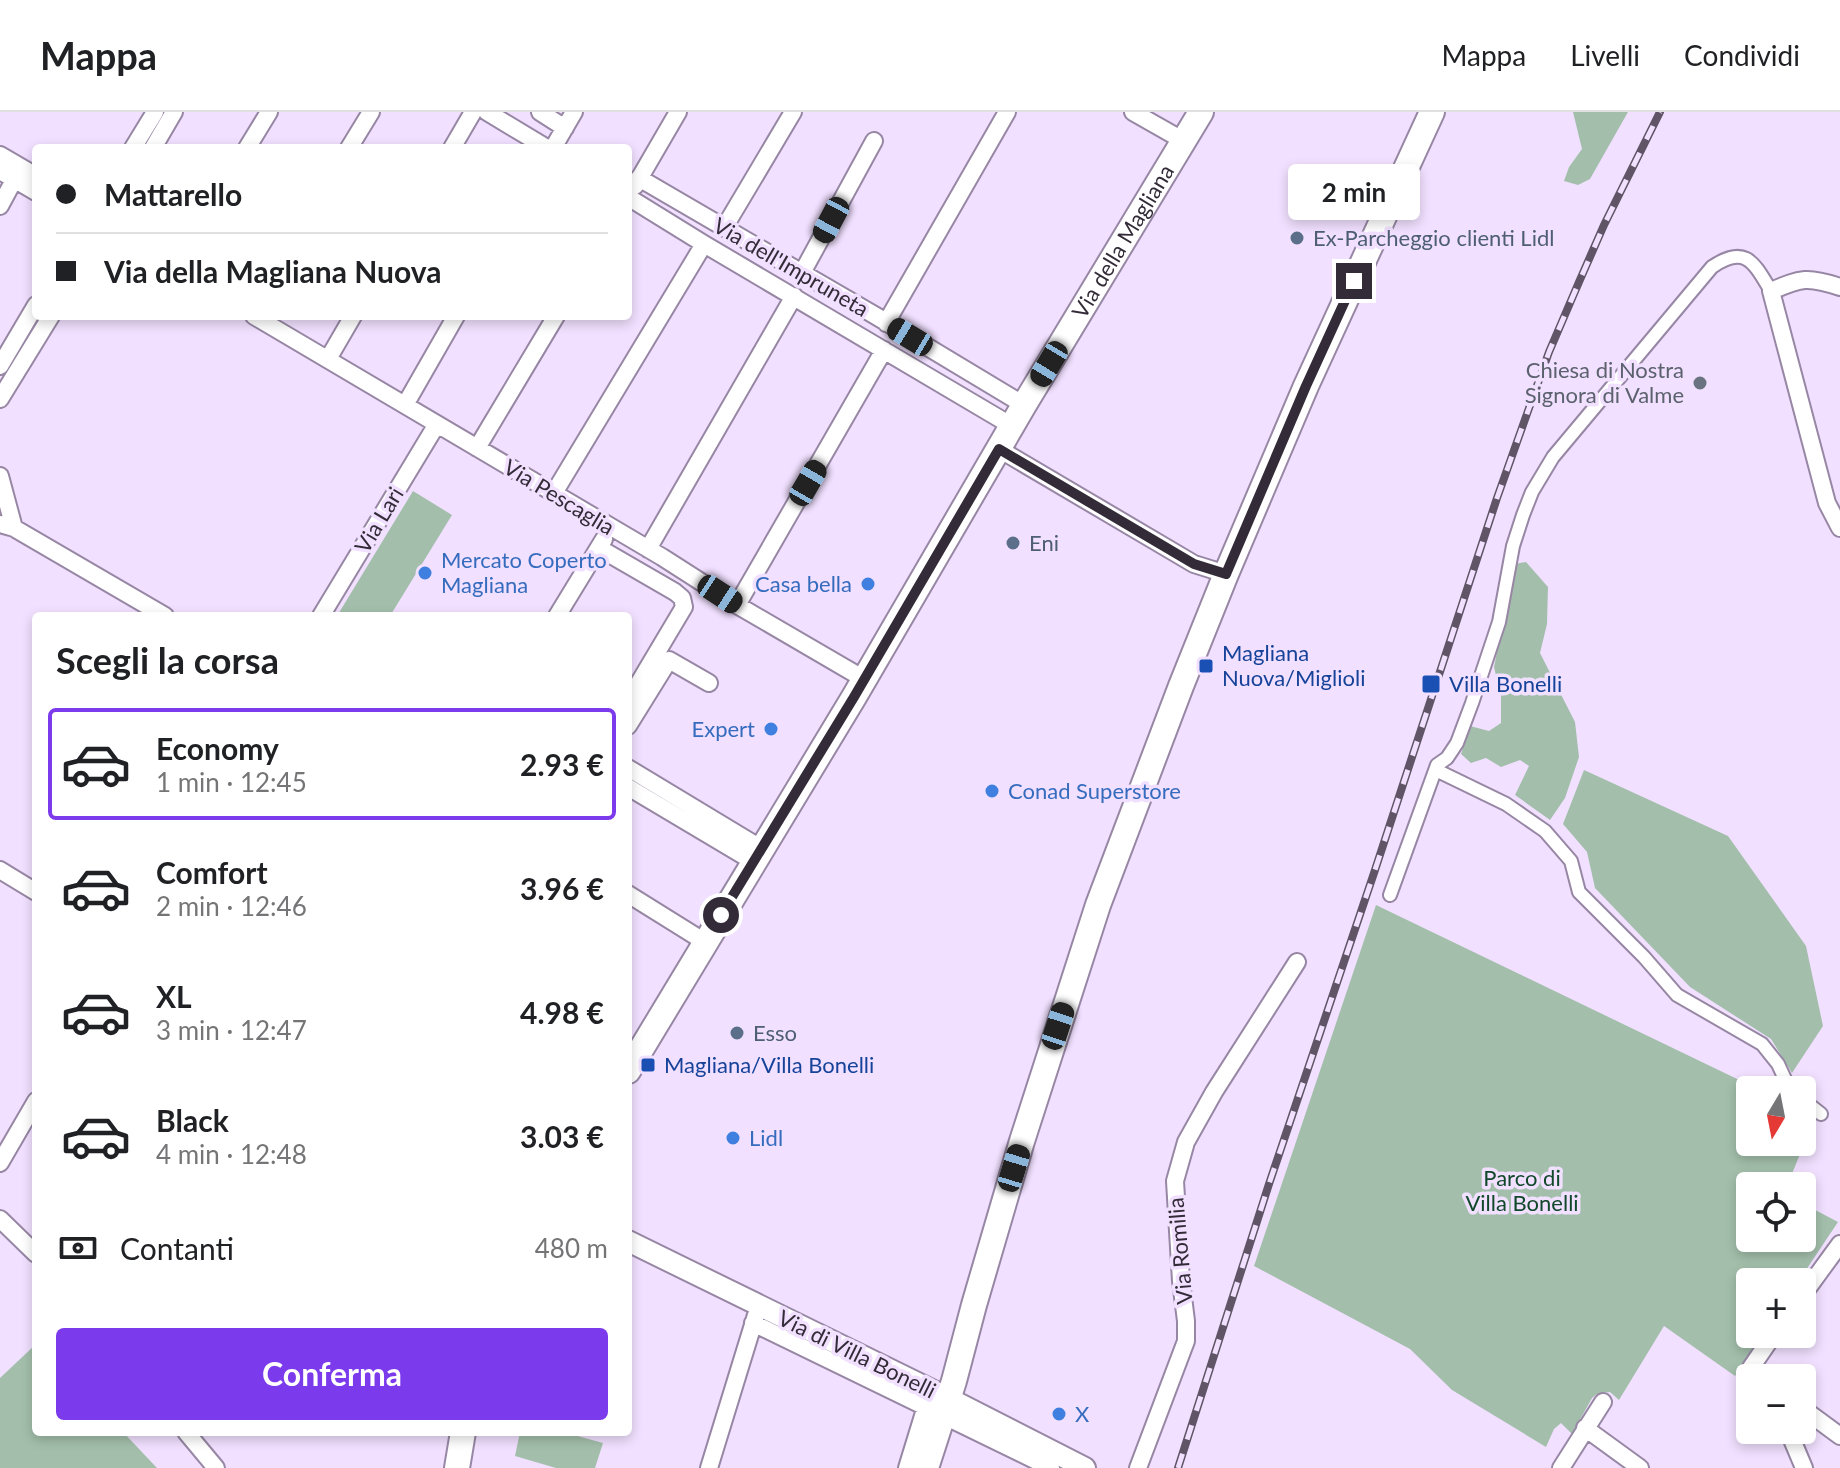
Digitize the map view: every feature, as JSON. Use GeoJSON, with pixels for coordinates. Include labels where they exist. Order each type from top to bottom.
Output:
{"type":"FeatureCollection","features":[{"type":"Feature","properties":{"kind":"main road","name":"Via della Magliana"},"geometry":{"type":"LineString","coordinates":[[632,1064],[1201,112]]}},
{"type":"Feature","properties":{"kind":"main road"},"geometry":{"type":"LineString","coordinates":[[926,1468],[939,1406],[1092,922],[1226,574],[1306,386],[1432,112]]}},
{"type":"Feature","properties":{"kind":"main road"},"geometry":{"type":"LineString","coordinates":[[457,1468],[462,1436]]}},
{"type":"Feature","properties":{"kind":"street"},"geometry":{"type":"LineString","coordinates":[[135,144],[155,112]]}},
{"type":"Feature","properties":{"kind":"street"},"geometry":{"type":"LineString","coordinates":[[155,144],[174,112]]}},
{"type":"Feature","properties":{"kind":"street"},"geometry":{"type":"LineString","coordinates":[[249,144],[269,112]]}},
{"type":"Feature","properties":{"kind":"street"},"geometry":{"type":"LineString","coordinates":[[351,144],[371,112]]}},
{"type":"Feature","properties":{"kind":"street"},"geometry":{"type":"LineString","coordinates":[[454,144],[473,112]]}},
{"type":"Feature","properties":{"kind":"street"},"geometry":{"type":"LineString","coordinates":[[487,112],[549,144]]}},
{"type":"Feature","properties":{"kind":"street"},"geometry":{"type":"LineString","coordinates":[[540,112],[565,128]]}},
{"type":"Feature","properties":{"kind":"street"},"geometry":{"type":"LineString","coordinates":[[557,144],[574,112]]}},
{"type":"Feature","properties":{"kind":"street"},"geometry":{"type":"LineString","coordinates":[[632,188],[678,112]]}},
{"type":"Feature","properties":{"kind":"street"},"geometry":{"type":"LineString","coordinates":[[724,228],[793,112]]}},
{"type":"Feature","properties":{"kind":"street"},"geometry":{"type":"LineString","coordinates":[[886,323],[1007,112]]}},
{"type":"Feature","properties":{"kind":"street"},"geometry":{"type":"LineString","coordinates":[[1133,112],[1184,141]]}},
{"type":"Feature","properties":{"kind":"street"},"geometry":{"type":"LineString","coordinates":[[802,273],[874,141]]}},
{"type":"Feature","properties":{"kind":"street"},"geometry":{"type":"LineString","coordinates":[[0,155],[32,174]]}},
{"type":"Feature","properties":{"kind":"street"},"geometry":{"type":"LineString","coordinates":[[0,206],[7,176],[32,190]]}},
{"type":"Feature","properties":{"kind":"street","name":"Via dell'Impruneta"},"geometry":{"type":"LineString","coordinates":[[632,190],[724,228],[802,273],[886,323],[1018,415]]}},
{"type":"Feature","properties":{"kind":"street","name":"Via dell'Impruneta"},"geometry":{"type":"LineString","coordinates":[[632,191],[704,244],[884,350],[1018,415]]}},
{"type":"Feature","properties":{"kind":"street"},"geometry":{"type":"LineString","coordinates":[[554,493],[704,244]]}},
{"type":"Feature","properties":{"kind":"street"},"geometry":{"type":"LineString","coordinates":[[1390,895],[1437,765],[1447,758],[1457,743],[1472,703],[1499,622],[1513,546],[1532,492],[1553,457],[1712,267],[1724,259],[1734,256],[1748,259],[1771,291],[1827,503],[1840,528]]}},
{"type":"Feature","properties":{"kind":"street"},"geometry":{"type":"LineString","coordinates":[[1771,291],[1807,279],[1840,287]]}},
{"type":"Feature","properties":{"kind":"street"},"geometry":{"type":"LineString","coordinates":[[648,549],[794,296]]}},
{"type":"Feature","properties":{"kind":"street"},"geometry":{"type":"LineString","coordinates":[[0,366],[32,312]]}},
{"type":"Feature","properties":{"kind":"street"},"geometry":{"type":"LineString","coordinates":[[0,399],[49,320]]}},
{"type":"Feature","properties":{"kind":"street","name":"Via Pescaglia"},"geometry":{"type":"LineString","coordinates":[[261,320],[864,679]]}},
{"type":"Feature","properties":{"kind":"street"},"geometry":{"type":"LineString","coordinates":[[328,359],[351,320]]}},
{"type":"Feature","properties":{"kind":"street"},"geometry":{"type":"LineString","coordinates":[[405,405],[454,320]]}},
{"type":"Feature","properties":{"kind":"street"},"geometry":{"type":"LineString","coordinates":[[477,448],[554,320]]}},
{"type":"Feature","properties":{"kind":"street"},"geometry":{"type":"LineString","coordinates":[[737,605],[884,350]]}},
{"type":"Feature","properties":{"kind":"street","name":"Via Lari"},"geometry":{"type":"LineString","coordinates":[[323,612],[437,424]]}},
{"type":"Feature","properties":{"kind":"street"},"geometry":{"type":"LineString","coordinates":[[999,449],[1194,564],[1226,574]]}},
{"type":"Feature","properties":{"kind":"street"},"geometry":{"type":"LineString","coordinates":[[0,476],[7,526],[158,612]]}},
{"type":"Feature","properties":{"kind":"street"},"geometry":{"type":"LineString","coordinates":[[559,612],[611,528]]}},
{"type":"Feature","properties":{"kind":"street"},"geometry":{"type":"LineString","coordinates":[[599,548],[682,598],[684,607],[632,694]]}},
{"type":"Feature","properties":{"kind":"street"},"geometry":{"type":"LineString","coordinates":[[632,720],[669,660],[709,683]]}},
{"type":"Feature","properties":{"kind":"street"},"geometry":{"type":"LineString","coordinates":[[1437,765],[1440,772],[1506,804],[1545,831],[1571,861],[1579,892],[1677,995],[1762,1044],[1784,1076]]}},
{"type":"Feature","properties":{"kind":"street"},"geometry":{"type":"LineString","coordinates":[[632,771],[758,856]]}},
{"type":"Feature","properties":{"kind":"street"},"geometry":{"type":"LineString","coordinates":[[632,789],[758,856]]}},
{"type":"Feature","properties":{"kind":"street"},"geometry":{"type":"LineString","coordinates":[[0,870],[32,890]]}},
{"type":"Feature","properties":{"kind":"street"},"geometry":{"type":"LineString","coordinates":[[632,896],[705,942]]}},
{"type":"Feature","properties":{"kind":"street","name":"Via Romilia"},"geometry":{"type":"LineString","coordinates":[[1138,1468],[1186,1341],[1175,1181],[1186,1142],[1214,1092],[1297,962]]}},
{"type":"Feature","properties":{"kind":"street"},"geometry":{"type":"LineString","coordinates":[[0,1163],[32,1108]]}},
{"type":"Feature","properties":{"kind":"street"},"geometry":{"type":"LineString","coordinates":[[1816,1110],[1821,1114]]}},
{"type":"Feature","properties":{"kind":"street"},"geometry":{"type":"LineString","coordinates":[[0,1219],[32,1250]]}},
{"type":"Feature","properties":{"kind":"street","name":"Via di Villa Bonelli"},"geometry":{"type":"LineString","coordinates":[[632,1243],[756,1314],[939,1406],[1051,1468]]}},
{"type":"Feature","properties":{"kind":"street"},"geometry":{"type":"LineString","coordinates":[[1816,1277],[1840,1244]]}},
{"type":"Feature","properties":{"kind":"street"},"geometry":{"type":"LineString","coordinates":[[709,1468],[756,1314]]}},
{"type":"Feature","properties":{"kind":"street"},"geometry":{"type":"LineString","coordinates":[[1561,1468],[1603,1402]]}},
{"type":"Feature","properties":{"kind":"street"},"geometry":{"type":"LineString","coordinates":[[907,1468],[939,1406]]}},
{"type":"Feature","properties":{"kind":"street","name":"Via di Villa Bonelli"},"geometry":{"type":"LineString","coordinates":[[939,1406],[1085,1468]]}},
{"type":"Feature","properties":{"kind":"street"},"geometry":{"type":"LineString","coordinates":[[1816,1418],[1840,1436]]}},
{"type":"Feature","properties":{"kind":"street"},"geometry":{"type":"LineString","coordinates":[[1585,1428],[1640,1468]]}},
{"type":"Feature","properties":{"kind":"street"},"geometry":{"type":"LineString","coordinates":[[189,1436],[216,1468]]}},
{"type":"Feature","properties":{"kind":"street"},"geometry":{"type":"LineString","coordinates":[[1794,1444],[1804,1468]]}},
{"type":"Feature","properties":{"kind":"green space"},"geometry":{"type":"Polygon","coordinates":[[[1573,112],[1628,112],[1590,179],[1578,185],[1564,181],[1569,167],[1582,149],[1573,112]]]}},
{"type":"Feature","properties":{"kind":"green space"},"geometry":{"type":"Polygon","coordinates":[[[413,491],[452,515],[392,612],[339,612],[413,491]]]}},
{"type":"Feature","properties":{"kind":"green space"},"geometry":{"type":"Polygon","coordinates":[[[1526,562],[1548,587],[1547,624],[1540,653],[1575,722],[1579,757],[1565,798],[1550,820],[1515,795],[1529,766],[1520,760],[1501,767],[1486,758],[1471,763],[1461,754],[1470,726],[1489,731],[1501,723],[1501,697],[1494,667],[1514,564],[1526,562]]]}},
{"type":"Feature","properties":{"kind":"green space"},"geometry":{"type":"Polygon","coordinates":[[[1584,770],[1728,836],[1806,946],[1823,1026],[1792,1073],[1771,1039],[1690,987],[1595,888],[1587,852],[1563,824],[1584,770]]]}},
{"type":"Feature","properties":{"kind":"green space","name":"Parco di Villa Bonelli"},"geometry":{"type":"Polygon","coordinates":[[[1376,905],[1736,1078],[1736,1156],[1799,1156],[1793,1172],[1736,1172],[1736,1252],[1816,1252],[1816,1210],[1838,1222],[1807,1268],[1736,1268],[1736,1348],[1754,1348],[1743,1364],[1736,1364],[1735,1376],[1664,1326],[1619,1400],[1610,1392],[1597,1394],[1572,1434],[1561,1423],[1554,1429],[1546,1447],[1452,1390],[1410,1349],[1254,1266],[1376,905]]]}},
{"type":"Feature","properties":{"kind":"green space"},"geometry":{"type":"Polygon","coordinates":[[[32,1348],[32,1436],[127,1436],[157,1468],[0,1468],[0,1378],[32,1348]]]}},
{"type":"Feature","properties":{"kind":"green space"},"geometry":{"type":"Polygon","coordinates":[[[519,1436],[578,1436],[603,1443],[595,1468],[556,1468],[515,1456],[519,1436]]]}},
{"type":"Feature","properties":{"kind":"railway"},"geometry":{"type":"LineString","coordinates":[[1178,1468],[1497,498],[1549,352],[1604,225],[1660,112]]}},
{"type":"Feature","properties":{"kind":"place","name":"Ex-Parcheggio clienti Lidl"},"geometry":{"type":"Point","coordinates":[1297,238]}},
{"type":"Feature","properties":{"kind":"place","name":"Chiesa di Nostra Signora di Valme"},"geometry":{"type":"Point","coordinates":[1700,383]}},
{"type":"Feature","properties":{"kind":"place","name":"Eni"},"geometry":{"type":"Point","coordinates":[1013,543]}},
{"type":"Feature","properties":{"kind":"place","name":"Mercato Coperto Magliana"},"geometry":{"type":"Point","coordinates":[425,573]}},
{"type":"Feature","properties":{"kind":"place","name":"Casa bella"},"geometry":{"type":"Point","coordinates":[868,584]}},
{"type":"Feature","properties":{"kind":"place","name":"Magliana Nuova/Miglioli"},"geometry":{"type":"Point","coordinates":[1206,666]}},
{"type":"Feature","properties":{"kind":"place","name":"Villa Bonelli"},"geometry":{"type":"Point","coordinates":[1431,684]}},
{"type":"Feature","properties":{"kind":"place","name":"Expert"},"geometry":{"type":"Point","coordinates":[771,729]}},
{"type":"Feature","properties":{"kind":"place","name":"Conad Superstore"},"geometry":{"type":"Point","coordinates":[992,791]}},
{"type":"Feature","properties":{"kind":"place","name":"Esso"},"geometry":{"type":"Point","coordinates":[737,1033]}},
{"type":"Feature","properties":{"kind":"place","name":"Magliana/Villa Bonelli"},"geometry":{"type":"Point","coordinates":[648,1065]}},
{"type":"Feature","properties":{"kind":"place","name":"Lidl"},"geometry":{"type":"Point","coordinates":[733,1138]}},
{"type":"Feature","properties":{"kind":"place","name":"X"},"geometry":{"type":"Point","coordinates":[1059,1414]}},
{"type":"Feature","properties":{"kind":"route"},"geometry":{"type":"LineString","coordinates":[[721,915],[854,697],[999,449],[1194,564],[1226,574],[1354,281]]}}]}
